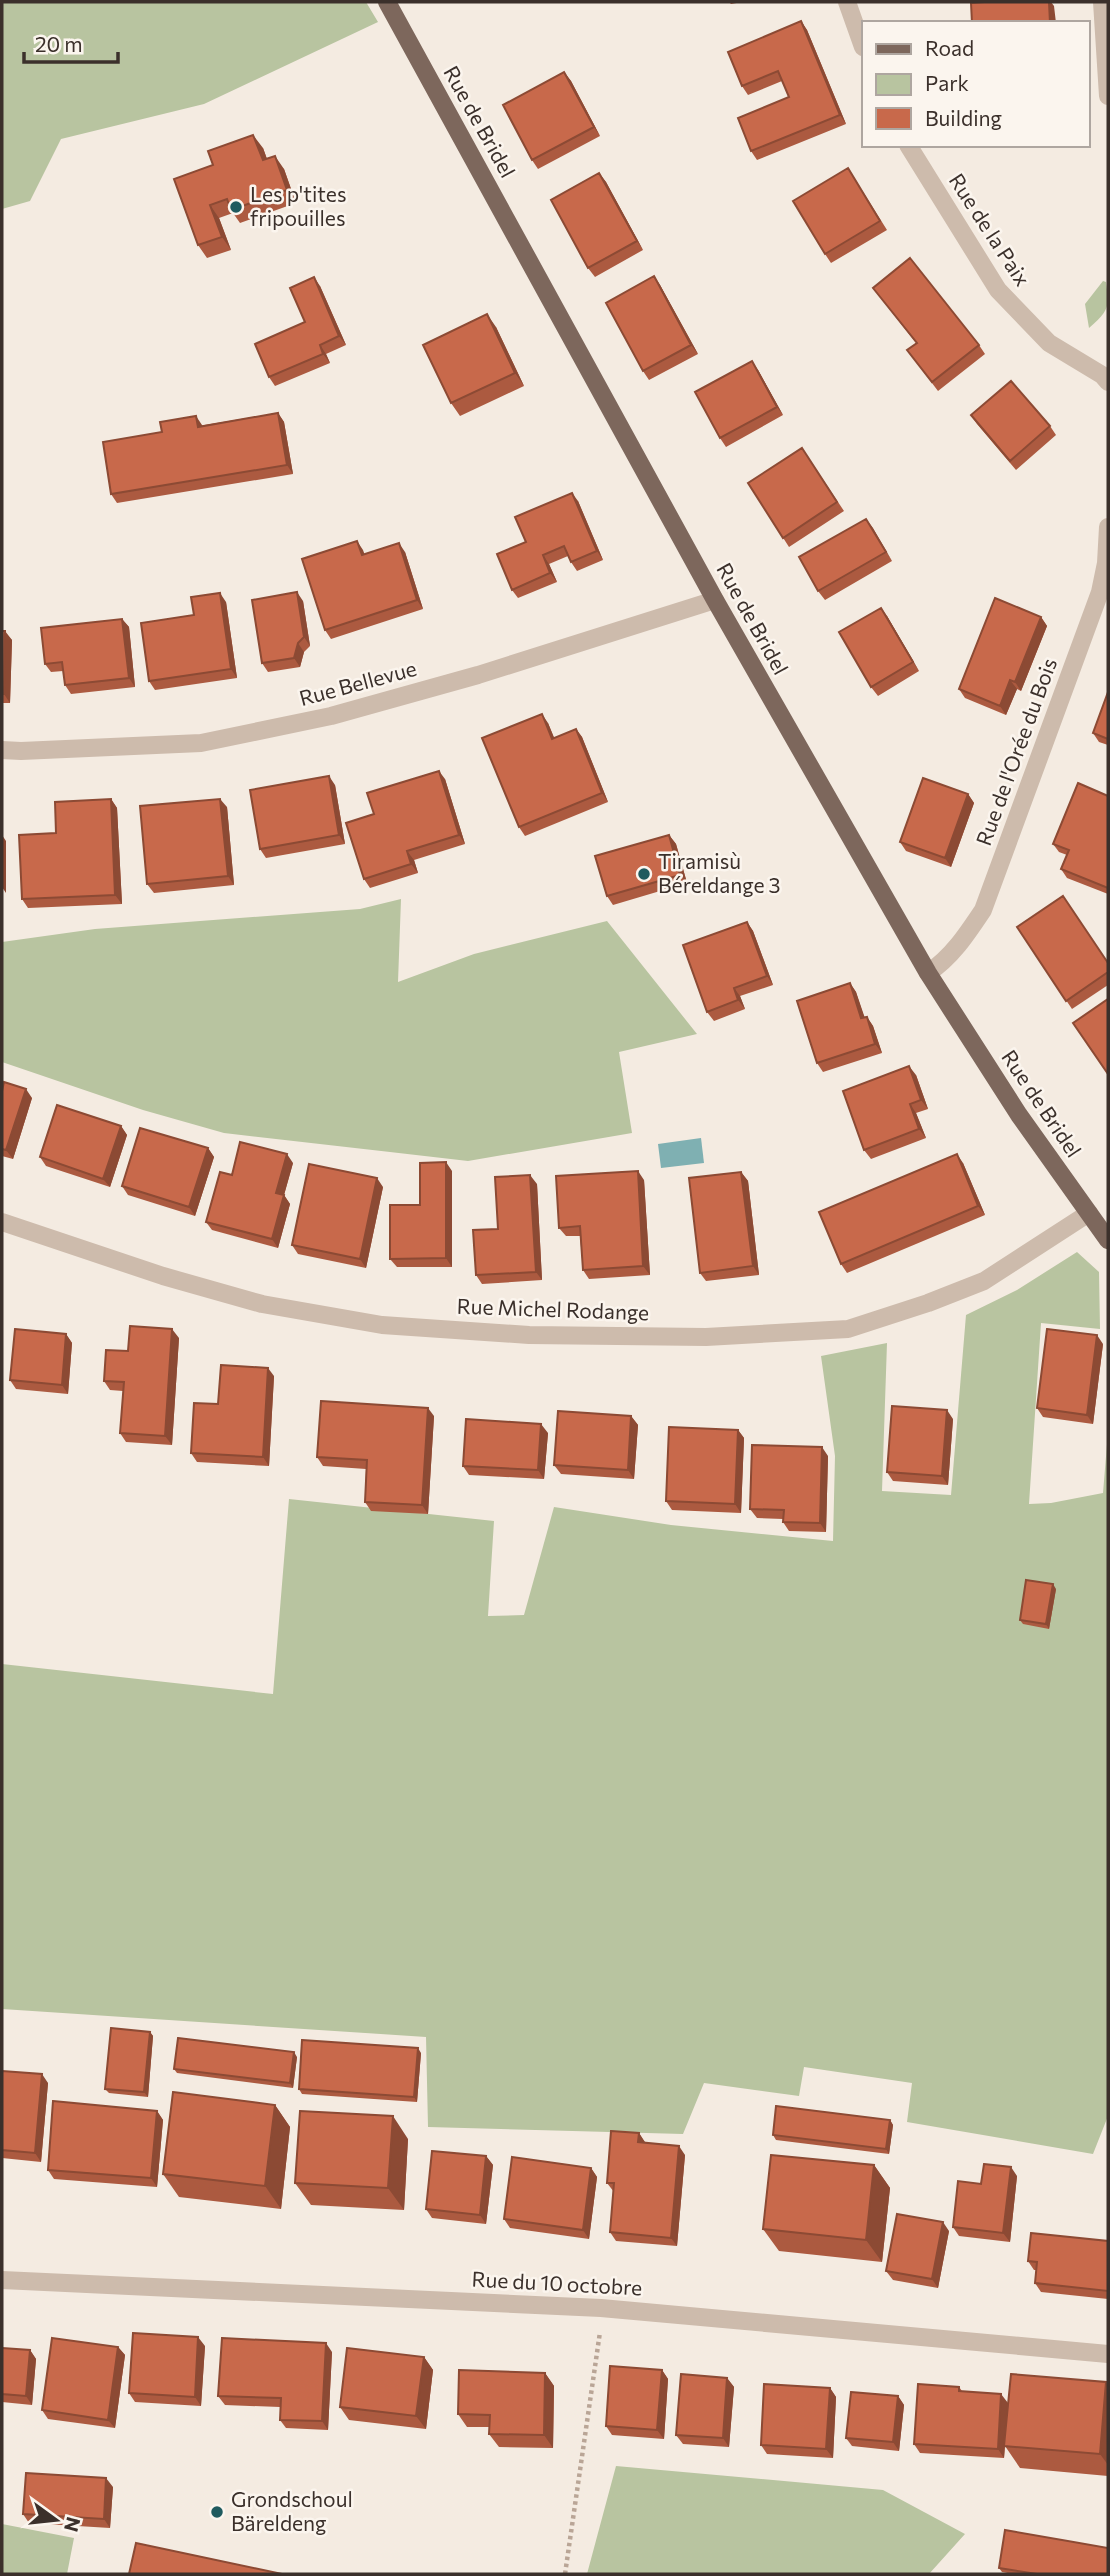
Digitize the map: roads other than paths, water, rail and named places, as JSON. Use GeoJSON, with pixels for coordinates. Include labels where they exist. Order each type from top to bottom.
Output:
{"type":"FeatureCollection","features":[{"type":"Feature","properties":{"kind":"main road","name":"Rue de Bridel"},"geometry":{"type":"LineString","coordinates":[[387,2],[715,600],[928,973],[1019,1115],[1108,1240]]}},
{"type":"Feature","properties":{"kind":"street"},"geometry":{"type":"LineString","coordinates":[[847,2],[862,44]]}},
{"type":"Feature","properties":{"kind":"street"},"geometry":{"type":"LineString","coordinates":[[1102,2],[1108,96]]}},
{"type":"Feature","properties":{"kind":"street","name":"Rue de la Paix"},"geometry":{"type":"LineString","coordinates":[[909,147],[998,290],[1049,343],[1102,375],[1108,382]]}},
{"type":"Feature","properties":{"kind":"street","name":"Rue de l'Orée du Bois"},"geometry":{"type":"LineString","coordinates":[[928,973],[939,966],[962,941],[983,910],[1104,594],[1108,527]]}},
{"type":"Feature","properties":{"kind":"street","name":"Rue Bellevue"},"geometry":{"type":"LineString","coordinates":[[2,750],[201,743],[331,716],[478,675],[715,600]]}},
{"type":"Feature","properties":{"kind":"street","name":"Rue Michel Rodange"},"geometry":{"type":"LineString","coordinates":[[2,1222],[163,1276],[262,1304],[382,1325],[529,1335],[706,1337],[848,1329],[901,1312],[985,1281],[1089,1213]]}},
{"type":"Feature","properties":{"kind":"street","name":"Rue du 10 octobre"},"geometry":{"type":"LineString","coordinates":[[2,2280],[601,2308],[1108,2354]]}},
{"type":"Feature","properties":{"kind":"water"},"geometry":{"type":"Polygon","coordinates":[[[701,1138],[704,1163],[661,1168],[658,1144],[701,1138]]]}},
{"type":"Feature","properties":{"kind":"place","name":"Les p'tites fripouilles"},"geometry":{"type":"Point","coordinates":[236,207]}},
{"type":"Feature","properties":{"kind":"place","name":"Tiramisù Béreldange 3"},"geometry":{"type":"Point","coordinates":[644,874]}},
{"type":"Feature","properties":{"kind":"place","name":"Grondschoul Bäreldeng"},"geometry":{"type":"Point","coordinates":[217,2512]}}]}
